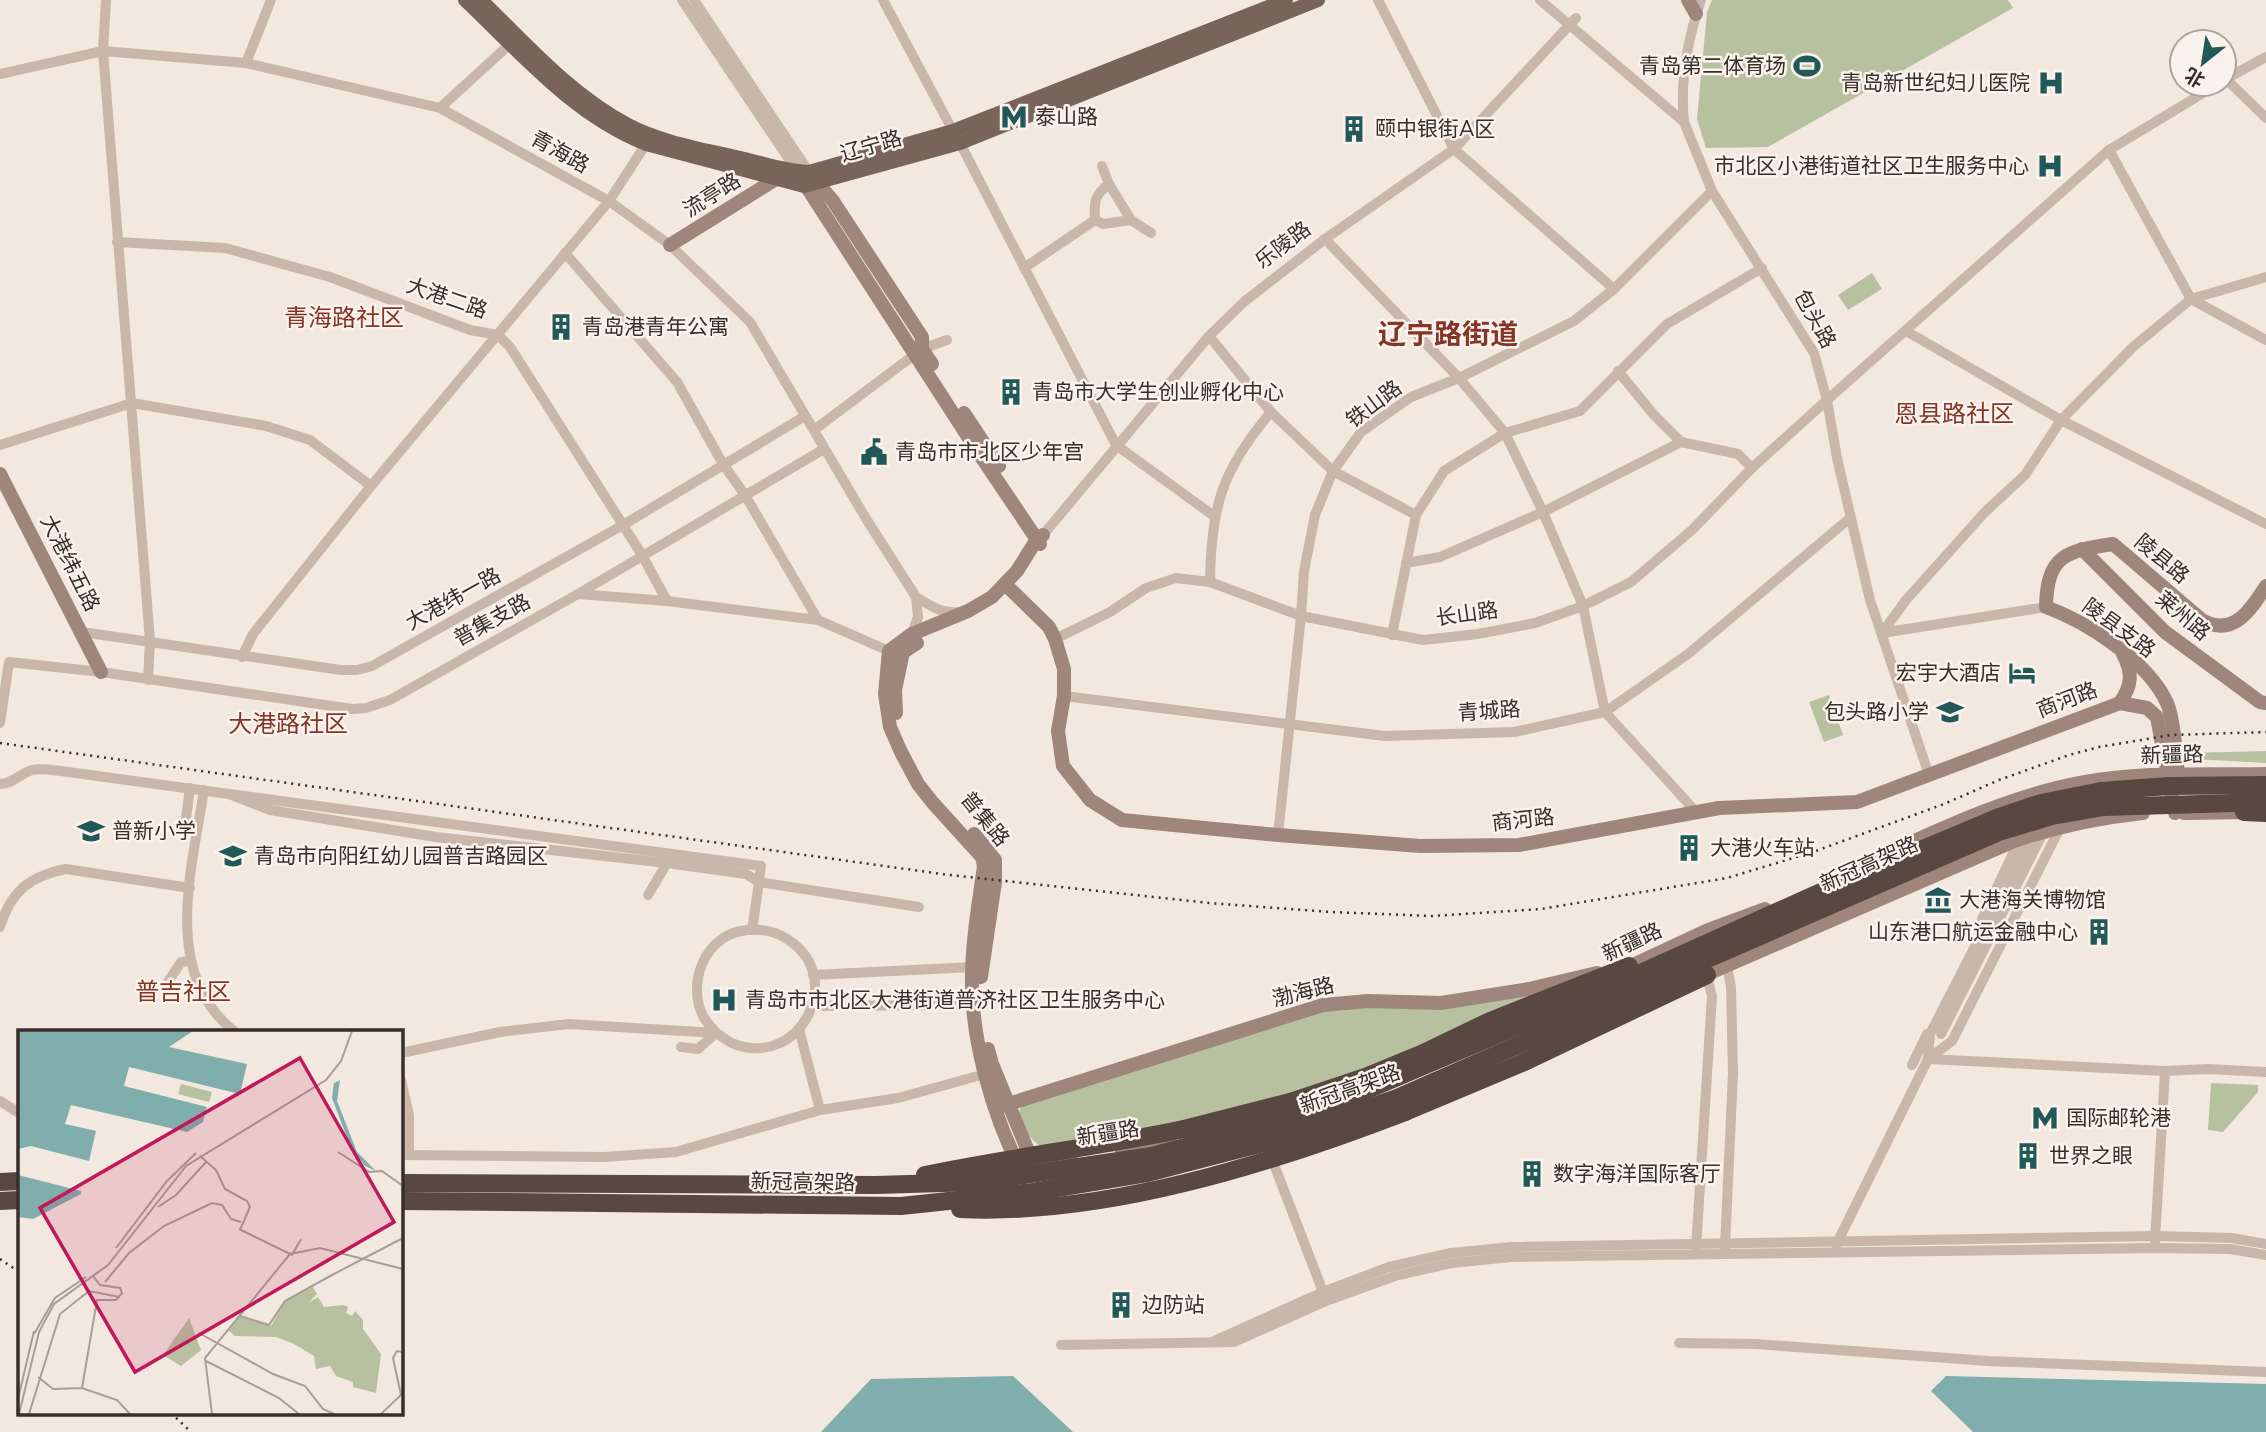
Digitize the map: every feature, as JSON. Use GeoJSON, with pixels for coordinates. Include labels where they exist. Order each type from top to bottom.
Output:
{"type":"FeatureCollection","features":[{"type":"Feature","properties":{"kind":"highway","name":"新冠高架路"},"geometry":{"type":"LineString","coordinates":[[402,1183],[876,1185],[977,1182],[1152,1156],[1315,1112],[1605,989],[1829,888],[1999,817],[2041,803],[2101,791],[2169,786],[2266,786]]}},
{"type":"Feature","properties":{"kind":"highway","name":"新冠高架路"},"geometry":{"type":"LineString","coordinates":[[402,1201],[901,1206],[1033,1192],[1147,1173],[1279,1139],[1397,1098],[1999,832],[2052,816],[2104,807],[2266,802]]}},
{"type":"Feature","properties":{"kind":"highway"},"geometry":{"type":"LineString","coordinates":[[2244,813],[2266,813]]}},
{"type":"Feature","properties":{"kind":"highway"},"geometry":{"type":"LineString","coordinates":[[876,1185],[1043,1152],[1132,1140],[1290,1102],[1364,1077],[1421,1054],[1490,1021],[1629,966]]}},
{"type":"Feature","properties":{"kind":"highway"},"geometry":{"type":"LineString","coordinates":[[901,1206],[989,1210],[1079,1203],[1196,1179],[1261,1161],[1405,1112],[1522,1063],[1707,975]]}},
{"type":"Feature","properties":{"kind":"highway"},"geometry":{"type":"LineString","coordinates":[[0,1182],[18,1181]]}},
{"type":"Feature","properties":{"kind":"highway"},"geometry":{"type":"LineString","coordinates":[[0,1201],[18,1199]]}},
{"type":"Feature","properties":{"kind":"main road","name":"辽宁路"},"geometry":{"type":"LineString","coordinates":[[465,0],[559,90],[588,114],[621,134],[646,144],[776,179],[807,178],[957,137],[1318,0]]}},
{"type":"Feature","properties":{"kind":"main road","name":"辽宁路"},"geometry":{"type":"LineString","coordinates":[[481,0],[565,81],[628,125],[651,135],[807,178]]}},
{"type":"Feature","properties":{"kind":"main road","name":"辽宁路"},"geometry":{"type":"LineString","coordinates":[[957,137],[1286,0]]}},
{"type":"Feature","properties":{"kind":"street"},"geometry":{"type":"LineString","coordinates":[[106,0],[103,51],[150,641],[148,680]]}},
{"type":"Feature","properties":{"kind":"street"},"geometry":{"type":"LineString","coordinates":[[246,63],[271,0]]}},
{"type":"Feature","properties":{"kind":"street"},"geometry":{"type":"LineString","coordinates":[[682,0],[807,178]]}},
{"type":"Feature","properties":{"kind":"street"},"geometry":{"type":"LineString","coordinates":[[694,0],[1040,539]]}},
{"type":"Feature","properties":{"kind":"street"},"geometry":{"type":"LineString","coordinates":[[883,0],[1116,445],[1214,516]]}},
{"type":"Feature","properties":{"kind":"street"},"geometry":{"type":"LineString","coordinates":[[1378,0],[1454,149],[1614,289]]}},
{"type":"Feature","properties":{"kind":"street","name":"包头路"},"geometry":{"type":"LineString","coordinates":[[1540,0],[1573,21],[1684,122],[1712,191],[1814,352],[1827,400],[1850,519],[1870,600],[1929,775]]}},
{"type":"Feature","properties":{"kind":"street"},"geometry":{"type":"LineString","coordinates":[[1684,122],[1682,99],[1685,73],[1699,7],[1688,0]]}},
{"type":"Feature","properties":{"kind":"street","name":"乐陵路"},"geometry":{"type":"LineString","coordinates":[[896,652],[992,605],[1040,539],[1209,336],[1245,301],[1325,239],[1454,149],[1573,21]]}},
{"type":"Feature","properties":{"kind":"street"},"geometry":{"type":"LineString","coordinates":[[440,108],[511,43]]}},
{"type":"Feature","properties":{"kind":"street","name":"青海路"},"geometry":{"type":"LineString","coordinates":[[0,74],[103,51],[246,63],[440,108],[609,201],[670,246],[750,322],[824,449],[916,597]]}},
{"type":"Feature","properties":{"kind":"street","name":"长山路"},"geometry":{"type":"LineString","coordinates":[[2238,73],[2266,57]]}},
{"type":"Feature","properties":{"kind":"street"},"geometry":{"type":"LineString","coordinates":[[2238,94],[2266,118]]}},
{"type":"Feature","properties":{"kind":"street","name":"长山路"},"geometry":{"type":"LineString","coordinates":[[1055,639],[1110,611],[1146,588],[1176,578],[1210,582],[1301,616],[1423,640],[1478,634],[1535,623],[1583,606],[1631,582],[1692,530],[1752,468],[2109,150],[2195,98]]}},
{"type":"Feature","properties":{"kind":"street"},"geometry":{"type":"LineString","coordinates":[[242,657],[253,634],[371,486],[609,201],[646,144]]}},
{"type":"Feature","properties":{"kind":"street"},"geometry":{"type":"LineString","coordinates":[[2109,150],[2191,299],[2266,340]]}},
{"type":"Feature","properties":{"kind":"street"},"geometry":{"type":"LineString","coordinates":[[1102,166],[1109,184],[1131,220],[1151,233]]}},
{"type":"Feature","properties":{"kind":"street","name":"流亭路"},"geometry":{"type":"LineString","coordinates":[[670,246],[776,179]]}},
{"type":"Feature","properties":{"kind":"street"},"geometry":{"type":"LineString","coordinates":[[1095,220],[1094,202],[1098,192],[1109,184]]}},
{"type":"Feature","properties":{"kind":"street","name":"铁山路"},"geometry":{"type":"LineString","coordinates":[[1278,835],[1304,570],[1315,515],[1333,471],[1361,432],[1411,397],[1459,378],[1574,321],[1614,289],[1712,191]]}},
{"type":"Feature","properties":{"kind":"street"},"geometry":{"type":"LineString","coordinates":[[1024,268],[1095,220]]}},
{"type":"Feature","properties":{"kind":"street"},"geometry":{"type":"LineString","coordinates":[[1095,220],[1102,224],[1131,220]]}},
{"type":"Feature","properties":{"kind":"street"},"geometry":{"type":"LineString","coordinates":[[1325,239],[1459,378],[1505,433],[1544,512],[1583,606],[1605,712],[1697,813]]}},
{"type":"Feature","properties":{"kind":"street","name":"大港二路"},"geometry":{"type":"LineString","coordinates":[[117,242],[225,248],[330,277],[470,330],[498,335],[510,347],[642,555],[667,601]]}},
{"type":"Feature","properties":{"kind":"street"},"geometry":{"type":"LineString","coordinates":[[565,253],[667,368],[818,620]]}},
{"type":"Feature","properties":{"kind":"street"},"geometry":{"type":"LineString","coordinates":[[1392,635],[1416,515],[1444,471],[1505,433],[1580,411],[1667,324],[1762,268]]}},
{"type":"Feature","properties":{"kind":"street"},"geometry":{"type":"LineString","coordinates":[[1882,633],[1906,600],[1967,532],[2025,475],[2061,420],[2133,347],[2191,299],[2266,277]]}},
{"type":"Feature","properties":{"kind":"street"},"geometry":{"type":"LineString","coordinates":[[1906,331],[2061,420],[2266,524]]}},
{"type":"Feature","properties":{"kind":"street"},"geometry":{"type":"LineString","coordinates":[[1209,336],[1271,412],[1333,471],[1416,515]]}},
{"type":"Feature","properties":{"kind":"street"},"geometry":{"type":"LineString","coordinates":[[814,429],[919,352],[947,340]]}},
{"type":"Feature","properties":{"kind":"street"},"geometry":{"type":"LineString","coordinates":[[1618,372],[1681,442],[1738,454],[1752,468]]}},
{"type":"Feature","properties":{"kind":"street"},"geometry":{"type":"LineString","coordinates":[[0,444],[132,403],[266,426],[310,440],[371,486]]}},
{"type":"Feature","properties":{"kind":"street"},"geometry":{"type":"LineString","coordinates":[[1210,582],[1214,516],[1227,476],[1248,439],[1271,412]]}},
{"type":"Feature","properties":{"kind":"street","name":"大港纬一路"},"geometry":{"type":"LineString","coordinates":[[82,632],[341,670],[358,670],[372,666],[623,525],[805,416]]}},
{"type":"Feature","properties":{"kind":"street"},"geometry":{"type":"LineString","coordinates":[[1406,563],[1440,557],[1544,512],[1681,442]]}},
{"type":"Feature","properties":{"kind":"street"},"geometry":{"type":"LineString","coordinates":[[578,594],[824,449]]}},
{"type":"Feature","properties":{"kind":"street","name":"大港纬五路"},"geometry":{"type":"LineString","coordinates":[[0,474],[101,673]]}},
{"type":"Feature","properties":{"kind":"street","name":"青城路"},"geometry":{"type":"LineString","coordinates":[[1064,696],[1385,736],[1514,732],[1605,712],[1688,654],[1850,519]]}},
{"type":"Feature","properties":{"kind":"street","name":"乐陵路"},"geometry":{"type":"LineString","coordinates":[[896,652],[912,634],[968,611],[1023,576],[1040,539]]}},
{"type":"Feature","properties":{"kind":"street","name":"陵县路"},"geometry":{"type":"LineString","coordinates":[[2046,607],[2046,589],[2053,568],[2066,556],[2082,549],[2113,544],[2209,624],[2233,623],[2241,619],[2266,586]]}},
{"type":"Feature","properties":{"kind":"street","name":"莱州路"},"geometry":{"type":"LineString","coordinates":[[2082,549],[2165,632],[2260,702],[2266,703]]}},
{"type":"Feature","properties":{"kind":"street"},"geometry":{"type":"LineString","coordinates":[[1023,576],[1020,585],[1026,606]]}},
{"type":"Feature","properties":{"kind":"street"},"geometry":{"type":"LineString","coordinates":[[1005,589],[1055,639]]}},
{"type":"Feature","properties":{"kind":"street","name":"商河路"},"geometry":{"type":"LineString","coordinates":[[1005,589],[1049,627],[1055,639],[1064,669],[1064,696],[1058,731],[1063,766],[1090,800],[1122,820],[1420,846],[1519,845],[1719,808],[1857,802],[2120,703]]}},
{"type":"Feature","properties":{"kind":"street"},"geometry":{"type":"LineString","coordinates":[[578,594],[667,601],[818,620],[896,652]]}},
{"type":"Feature","properties":{"kind":"street","name":"普集支路"},"geometry":{"type":"LineString","coordinates":[[0,723],[9,662],[352,709],[366,708],[390,700],[578,594]]}},
{"type":"Feature","properties":{"kind":"street"},"geometry":{"type":"LineString","coordinates":[[916,597],[933,608],[949,613],[968,611]]}},
{"type":"Feature","properties":{"kind":"street"},"geometry":{"type":"LineString","coordinates":[[912,634],[918,617],[916,597]]}},
{"type":"Feature","properties":{"kind":"street"},"geometry":{"type":"LineString","coordinates":[[1882,633],[2046,607]]}},
{"type":"Feature","properties":{"kind":"street","name":"陵县支路"},"geometry":{"type":"LineString","coordinates":[[2046,607],[2090,628],[2120,650],[2146,673],[2168,704],[2175,813]]}},
{"type":"Feature","properties":{"kind":"street"},"geometry":{"type":"LineString","coordinates":[[2120,650],[2130,669],[2131,678],[2120,703],[2147,708],[2157,717],[2173,775]]}},
{"type":"Feature","properties":{"kind":"street","name":"普集路"},"geometry":{"type":"LineString","coordinates":[[896,652],[885,694],[890,727],[918,783],[982,857],[984,866],[973,968],[973,1005],[985,1074],[1002,1106]]}},
{"type":"Feature","properties":{"kind":"street","name":"普集路"},"geometry":{"type":"LineString","coordinates":[[896,652],[895,708],[900,728],[923,775],[943,801],[990,850],[995,860],[995,882],[981,978],[982,1013],[1018,1165],[1040,1203]]}},
{"type":"Feature","properties":{"kind":"street"},"geometry":{"type":"LineString","coordinates":[[0,784],[11,783],[34,769],[761,866],[752,930]]}},
{"type":"Feature","properties":{"kind":"street","name":"新疆路"},"geometry":{"type":"LineString","coordinates":[[1018,1165],[1084,1159],[1177,1142],[1306,1109],[1377,1082],[1535,1014],[1629,966],[1708,930],[1771,907],[1922,838],[2019,799],[2080,783],[2140,776],[2266,774]]}},
{"type":"Feature","properties":{"kind":"street"},"geometry":{"type":"LineString","coordinates":[[186,819],[190,788]]}},
{"type":"Feature","properties":{"kind":"street"},"geometry":{"type":"LineString","coordinates":[[204,790],[187,929],[191,961],[200,990],[233,1030]]}},
{"type":"Feature","properties":{"kind":"street"},"geometry":{"type":"LineString","coordinates":[[229,794],[271,810],[436,837],[747,874],[759,882],[919,907]]}},
{"type":"Feature","properties":{"kind":"street"},"geometry":{"type":"LineString","coordinates":[[1002,1106],[1033,1164],[1040,1203],[1117,1190],[1204,1170],[1269,1151],[1403,1105],[1606,1014],[1707,975],[2023,838],[2061,825],[2102,817],[2244,813]]}},
{"type":"Feature","properties":{"kind":"street"},"geometry":{"type":"LineString","coordinates":[[1928,1059],[1952,1041],[2061,825]]}},
{"type":"Feature","properties":{"kind":"street"},"geometry":{"type":"LineString","coordinates":[[1941,1034],[2044,831]]}},
{"type":"Feature","properties":{"kind":"street"},"geometry":{"type":"LineString","coordinates":[[1832,1253],[1928,1059],[1930,1034],[2027,845],[2023,838]]}},
{"type":"Feature","properties":{"kind":"street"},"geometry":{"type":"LineString","coordinates":[[1912,1065],[2023,838]]}},
{"type":"Feature","properties":{"kind":"street"},"geometry":{"type":"LineString","coordinates":[[648,895],[667,863]]}},
{"type":"Feature","properties":{"kind":"street"},"geometry":{"type":"LineString","coordinates":[[0,927],[5,910],[16,894],[30,881],[66,869],[190,888]]}},
{"type":"Feature","properties":{"kind":"street"},"geometry":{"type":"LineString","coordinates":[[752,930],[778,933],[796,944],[809,961],[813,975],[815,991],[807,1020],[793,1036],[774,1045],[754,1048],[733,1044],[716,1033],[703,1016],[697,997],[697,976],[705,957],[719,941],[737,932],[752,930]]}},
{"type":"Feature","properties":{"kind":"street"},"geometry":{"type":"LineString","coordinates":[[1708,930],[1728,966],[1731,986],[1733,1073],[1725,1254]]}},
{"type":"Feature","properties":{"kind":"street"},"geometry":{"type":"LineString","coordinates":[[1685,941],[1707,975],[1712,996],[1696,1255]]}},
{"type":"Feature","properties":{"kind":"street"},"geometry":{"type":"LineString","coordinates":[[164,988],[181,962],[191,961]]}},
{"type":"Feature","properties":{"kind":"street","name":"渤海路"},"geometry":{"type":"LineString","coordinates":[[1002,1106],[1323,1005],[1368,1001],[1441,1003],[1529,989],[1629,966]]}},
{"type":"Feature","properties":{"kind":"street"},"geometry":{"type":"LineString","coordinates":[[813,975],[973,968]]}},
{"type":"Feature","properties":{"kind":"street"},"geometry":{"type":"LineString","coordinates":[[812,1006],[973,1005]]}},
{"type":"Feature","properties":{"kind":"street"},"geometry":{"type":"LineString","coordinates":[[402,1053],[500,1032],[569,1024],[716,1033]]}},
{"type":"Feature","properties":{"kind":"street"},"geometry":{"type":"LineString","coordinates":[[799,1029],[820,1110]]}},
{"type":"Feature","properties":{"kind":"street"},"geometry":{"type":"LineString","coordinates":[[681,1047],[698,1049],[716,1033]]}},
{"type":"Feature","properties":{"kind":"street"},"geometry":{"type":"LineString","coordinates":[[1928,1059],[2165,1071],[2208,1069],[2266,1072]]}},
{"type":"Feature","properties":{"kind":"street"},"geometry":{"type":"LineString","coordinates":[[2154,1248],[2165,1071]]}},
{"type":"Feature","properties":{"kind":"street"},"geometry":{"type":"LineString","coordinates":[[402,1084],[409,1115],[405,1155],[604,1157],[676,1152],[820,1110],[898,1098],[985,1074]]}},
{"type":"Feature","properties":{"kind":"street"},"geometry":{"type":"LineString","coordinates":[[0,1101],[18,1112]]}},
{"type":"Feature","properties":{"kind":"street"},"geometry":{"type":"LineString","coordinates":[[1269,1151],[1325,1296]]}},
{"type":"Feature","properties":{"kind":"street"},"geometry":{"type":"LineString","coordinates":[[1061,1345],[1234,1342],[1390,1267],[1451,1253],[1511,1247],[2155,1236],[2232,1238],[2266,1244]]}},
{"type":"Feature","properties":{"kind":"street"},"geometry":{"type":"LineString","coordinates":[[1325,1296],[1452,1263],[1511,1257],[2154,1248],[2230,1249],[2266,1255]]}},
{"type":"Feature","properties":{"kind":"street"},"geometry":{"type":"LineString","coordinates":[[1679,1343],[1781,1345],[1988,1362],[2266,1372]]}},
{"type":"Feature","properties":{"kind":"green space","name":"青岛第二体育场"},"geometry":{"type":"Polygon","coordinates":[[[1712,0],[2008,0],[2013,8],[1768,147],[1706,148],[1697,119],[1707,12],[1712,0]]]}},
{"type":"Feature","properties":{"kind":"green space"},"geometry":{"type":"Polygon","coordinates":[[[1872,273],[1882,289],[1848,310],[1838,295],[1872,273]]]}},
{"type":"Feature","properties":{"kind":"green space"},"geometry":{"type":"Polygon","coordinates":[[[1829,695],[1843,735],[1824,742],[1809,702],[1829,695]]]}},
{"type":"Feature","properties":{"kind":"green space"},"geometry":{"type":"Polygon","coordinates":[[[2266,751],[2266,763],[2193,759],[2188,753],[2266,751]]]}},
{"type":"Feature","properties":{"kind":"green space"},"geometry":{"type":"Polygon","coordinates":[[[1539,991],[1366,1070],[1245,1110],[1044,1148],[1031,1137],[1019,1112],[1022,1104],[1311,1012],[1539,991]]]}},
{"type":"Feature","properties":{"kind":"green space"},"geometry":{"type":"Polygon","coordinates":[[[2211,1083],[2258,1085],[2258,1092],[2223,1132],[2208,1130],[2211,1083]]]}},
{"type":"Feature","properties":{"kind":"water"},"geometry":{"type":"Polygon","coordinates":[[[1013,1376],[1073,1432],[821,1432],[871,1379],[1013,1376]]]}},
{"type":"Feature","properties":{"kind":"water"},"geometry":{"type":"Polygon","coordinates":[[[1946,1376],[2266,1384],[2266,1432],[1973,1432],[1931,1391],[1946,1376]]]}},
{"type":"Feature","properties":{"kind":"railway"},"geometry":{"type":"LineString","coordinates":[[0,743],[949,875],[1209,903],[1432,916],[1541,909],[1727,878],[1813,852],[2069,755],[2171,735],[2266,732]]}},
{"type":"Feature","properties":{"kind":"railway"},"geometry":{"type":"LineString","coordinates":[[0,1259],[18,1271]]}},
{"type":"Feature","properties":{"kind":"railway"},"geometry":{"type":"LineString","coordinates":[[172,1414],[191,1432]]}},
{"type":"Feature","properties":{"kind":"place","name":"青岛第二体育场"},"geometry":{"type":"Point","coordinates":[1807,66]}},
{"type":"Feature","properties":{"kind":"place","name":"青岛新世纪妇儿医院"},"geometry":{"type":"Point","coordinates":[2051,83]}},
{"type":"Feature","properties":{"kind":"place","name":"泰山路"},"geometry":{"type":"Point","coordinates":[1014,117]}},
{"type":"Feature","properties":{"kind":"place","name":"颐中银街A区"},"geometry":{"type":"Point","coordinates":[1354,129]}},
{"type":"Feature","properties":{"kind":"place","name":"市北区小港街道社区卫生服务中心"},"geometry":{"type":"Point","coordinates":[2050,166]}},
{"type":"Feature","properties":{"kind":"place","name":"青岛港青年公寓"},"geometry":{"type":"Point","coordinates":[561,327]}},
{"type":"Feature","properties":{"kind":"place","name":"青岛市大学生创业孵化中心"},"geometry":{"type":"Point","coordinates":[1011,392]}},
{"type":"Feature","properties":{"kind":"place","name":"青岛市市北区少年宫"},"geometry":{"type":"Point","coordinates":[874,452]}},
{"type":"Feature","properties":{"kind":"place","name":"宏宇大酒店"},"geometry":{"type":"Point","coordinates":[2022,673]}},
{"type":"Feature","properties":{"kind":"place","name":"包头路小学"},"geometry":{"type":"Point","coordinates":[1950,712]}},
{"type":"Feature","properties":{"kind":"place","name":"普新小学"},"geometry":{"type":"Point","coordinates":[91,831]}},
{"type":"Feature","properties":{"kind":"place","name":"大港火车站"},"geometry":{"type":"Point","coordinates":[1689,848]}},
{"type":"Feature","properties":{"kind":"place","name":"青岛市向阳红幼儿园普吉路园区"},"geometry":{"type":"Point","coordinates":[233,856]}},
{"type":"Feature","properties":{"kind":"place","name":"大港海关博物馆"},"geometry":{"type":"Point","coordinates":[1938,900]}},
{"type":"Feature","properties":{"kind":"place","name":"山东港口航运金融中心"},"geometry":{"type":"Point","coordinates":[2099,932]}},
{"type":"Feature","properties":{"kind":"place","name":"青岛市市北区大港街道普济社区卫生服务中心"},"geometry":{"type":"Point","coordinates":[724,1000]}},
{"type":"Feature","properties":{"kind":"place","name":"国际邮轮港"},"geometry":{"type":"Point","coordinates":[2045,1118]}},
{"type":"Feature","properties":{"kind":"place","name":"世界之眼"},"geometry":{"type":"Point","coordinates":[2028,1156]}},
{"type":"Feature","properties":{"kind":"place","name":"数字海洋国际客厅"},"geometry":{"type":"Point","coordinates":[1532,1174]}},
{"type":"Feature","properties":{"kind":"place","name":"边防站"},"geometry":{"type":"Point","coordinates":[1121,1305]}},
{"type":"Feature","properties":{"kind":"district","name":"青海路社区"},"geometry":{"type":"Point","coordinates":[344,318]}},
{"type":"Feature","properties":{"kind":"district","name":"辽宁路街道"},"geometry":{"type":"Point","coordinates":[1448,334]}},
{"type":"Feature","properties":{"kind":"district","name":"恩县路社区"},"geometry":{"type":"Point","coordinates":[1954,414]}},
{"type":"Feature","properties":{"kind":"district","name":"大港路社区"},"geometry":{"type":"Point","coordinates":[288,724]}},
{"type":"Feature","properties":{"kind":"district","name":"普吉社区"},"geometry":{"type":"Point","coordinates":[183,992]}}]}
